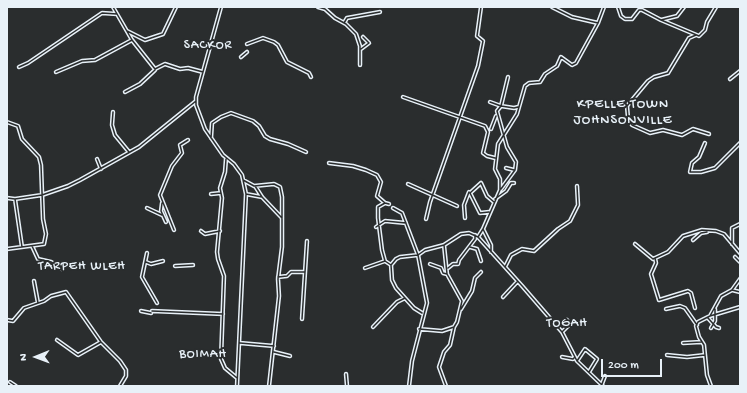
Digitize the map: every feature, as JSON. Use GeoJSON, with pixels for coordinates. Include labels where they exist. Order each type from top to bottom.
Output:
{"type":"FeatureCollection","features":[{"type":"Feature","properties":{"kind":"street"},"geometry":{"type":"LineString","coordinates":[[113,7],[132,40],[155,69]]}},
{"type":"Feature","properties":{"kind":"street"},"geometry":{"type":"LineString","coordinates":[[127,31],[145,40],[163,34],[176,7]]}},
{"type":"Feature","properties":{"kind":"street"},"geometry":{"type":"LineString","coordinates":[[221,7],[196,101],[202,122],[211,138],[226,159],[234,164],[240,171],[246,194],[237,386]]}},
{"type":"Feature","properties":{"kind":"street"},"geometry":{"type":"LineString","coordinates":[[318,7],[325,9],[334,18],[344,23],[356,34],[360,50],[360,65]]}},
{"type":"Feature","properties":{"kind":"street"},"geometry":{"type":"LineString","coordinates":[[426,219],[478,66],[483,41],[477,36],[481,7]]}},
{"type":"Feature","properties":{"kind":"street"},"geometry":{"type":"LineString","coordinates":[[552,7],[572,17],[598,23]]}},
{"type":"Feature","properties":{"kind":"street"},"geometry":{"type":"LineString","coordinates":[[500,190],[500,179],[495,169],[495,158],[498,144],[512,122],[526,84],[540,82],[545,74],[557,66],[561,57],[572,65],[576,63],[598,23],[604,7]]}},
{"type":"Feature","properties":{"kind":"street"},"geometry":{"type":"LineString","coordinates":[[618,7],[621,16],[625,19],[632,19],[639,10],[642,10],[696,35]]}},
{"type":"Feature","properties":{"kind":"street"},"geometry":{"type":"LineString","coordinates":[[661,20],[677,16],[684,7]]}},
{"type":"Feature","properties":{"kind":"street"},"geometry":{"type":"LineString","coordinates":[[709,134],[693,129],[682,135],[663,130],[650,133],[632,125],[628,118],[627,106],[648,81],[654,77],[668,73],[689,38],[696,35],[701,35],[716,7]]}},
{"type":"Feature","properties":{"kind":"street"},"geometry":{"type":"LineString","coordinates":[[344,23],[347,18],[380,12]]}},
{"type":"Feature","properties":{"kind":"street"},"geometry":{"type":"LineString","coordinates":[[19,67],[28,63],[102,13],[117,14]]}},
{"type":"Feature","properties":{"kind":"street"},"geometry":{"type":"LineString","coordinates":[[360,50],[369,43],[363,37]]}},
{"type":"Feature","properties":{"kind":"street"},"geometry":{"type":"LineString","coordinates":[[248,44],[263,38],[274,42],[278,45],[287,62],[309,73],[311,77]]}},
{"type":"Feature","properties":{"kind":"street"},"geometry":{"type":"LineString","coordinates":[[56,72],[82,61],[95,60],[132,40]]}},
{"type":"Feature","properties":{"kind":"street"},"geometry":{"type":"LineString","coordinates":[[241,57],[247,52]]}},
{"type":"Feature","properties":{"kind":"street"},"geometry":{"type":"LineString","coordinates":[[125,92],[140,84],[155,69],[165,64],[180,69],[188,68],[203,72]]}},
{"type":"Feature","properties":{"kind":"street"},"geometry":{"type":"LineString","coordinates":[[730,79],[740,71]]}},
{"type":"Feature","properties":{"kind":"street"},"geometry":{"type":"LineString","coordinates":[[491,129],[501,106],[508,77]]}},
{"type":"Feature","properties":{"kind":"street"},"geometry":{"type":"LineString","coordinates":[[403,97],[460,116],[487,127],[487,138],[483,152],[487,156],[495,158]]}},
{"type":"Feature","properties":{"kind":"street"},"geometry":{"type":"LineString","coordinates":[[7,198],[15,199],[42,195],[68,186],[130,152],[196,101]]}},
{"type":"Feature","properties":{"kind":"street"},"geometry":{"type":"LineString","coordinates":[[490,102],[501,106],[514,108],[518,107]]}},
{"type":"Feature","properties":{"kind":"street"},"geometry":{"type":"LineString","coordinates":[[113,112],[112,125],[115,135],[130,152]]}},
{"type":"Feature","properties":{"kind":"street"},"geometry":{"type":"LineString","coordinates":[[211,138],[212,123],[221,116],[231,113],[253,122],[259,126],[265,136],[270,139],[288,144],[306,152]]}},
{"type":"Feature","properties":{"kind":"street"},"geometry":{"type":"LineString","coordinates":[[478,237],[483,229],[495,199],[514,170],[516,162],[507,147],[504,133],[497,115]]}},
{"type":"Feature","properties":{"kind":"street"},"geometry":{"type":"LineString","coordinates":[[7,122],[18,126],[22,139],[39,157],[41,165],[43,219],[46,234],[44,244],[7,249]]}},
{"type":"Feature","properties":{"kind":"street"},"geometry":{"type":"LineString","coordinates":[[174,230],[160,195],[162,186],[172,166],[182,153],[180,145],[188,140]]}},
{"type":"Feature","properties":{"kind":"street"},"geometry":{"type":"LineString","coordinates":[[705,143],[699,157],[692,163],[690,172],[701,172],[715,168],[740,143]]}},
{"type":"Feature","properties":{"kind":"street"},"geometry":{"type":"LineString","coordinates":[[97,159],[101,168]]}},
{"type":"Feature","properties":{"kind":"street"},"geometry":{"type":"LineString","coordinates":[[226,159],[225,172],[220,188],[220,231],[217,252],[224,276],[221,359],[225,368],[237,379]]}},
{"type":"Feature","properties":{"kind":"street"},"geometry":{"type":"LineString","coordinates":[[329,163],[359,168],[377,176],[381,182],[377,196],[390,204]]}},
{"type":"Feature","properties":{"kind":"street"},"geometry":{"type":"LineString","coordinates":[[506,168],[514,170]]}},
{"type":"Feature","properties":{"kind":"street"},"geometry":{"type":"LineString","coordinates":[[243,180],[254,186],[262,197],[282,218]]}},
{"type":"Feature","properties":{"kind":"street"},"geometry":{"type":"LineString","coordinates":[[244,183],[249,183]]}},
{"type":"Feature","properties":{"kind":"street"},"geometry":{"type":"LineString","coordinates":[[465,218],[464,205],[468,192],[470,193],[481,183],[487,196],[494,202]]}},
{"type":"Feature","properties":{"kind":"street"},"geometry":{"type":"LineString","coordinates":[[495,199],[506,191],[511,183],[514,183]]}},
{"type":"Feature","properties":{"kind":"street"},"geometry":{"type":"LineString","coordinates":[[254,186],[274,184],[280,186],[282,197],[282,247],[278,277],[280,296],[269,386]]}},
{"type":"Feature","properties":{"kind":"street"},"geometry":{"type":"LineString","coordinates":[[408,184],[457,206]]}},
{"type":"Feature","properties":{"kind":"street"},"geometry":{"type":"LineString","coordinates":[[505,267],[511,255],[522,249],[534,251],[558,229],[570,221],[578,205],[577,186]]}},
{"type":"Feature","properties":{"kind":"street"},"geometry":{"type":"LineString","coordinates":[[211,194],[221,193]]}},
{"type":"Feature","properties":{"kind":"street"},"geometry":{"type":"LineString","coordinates":[[470,193],[480,213],[489,212]]}},
{"type":"Feature","properties":{"kind":"street"},"geometry":{"type":"LineString","coordinates":[[246,194],[262,197]]}},
{"type":"Feature","properties":{"kind":"street"},"geometry":{"type":"LineString","coordinates":[[15,199],[22,247]]}},
{"type":"Feature","properties":{"kind":"street"},"geometry":{"type":"LineString","coordinates":[[162,202],[162,215],[166,222]]}},
{"type":"Feature","properties":{"kind":"street"},"geometry":{"type":"LineString","coordinates":[[385,202],[378,207],[379,224],[386,261],[391,265],[392,280],[414,308],[422,313]]}},
{"type":"Feature","properties":{"kind":"street"},"geometry":{"type":"LineString","coordinates":[[148,208],[162,215]]}},
{"type":"Feature","properties":{"kind":"street"},"geometry":{"type":"LineString","coordinates":[[393,208],[402,213],[418,255],[427,303],[422,313],[412,361],[409,386]]}},
{"type":"Feature","properties":{"kind":"street"},"geometry":{"type":"LineString","coordinates":[[376,227],[385,221],[406,224]]}},
{"type":"Feature","properties":{"kind":"street"},"geometry":{"type":"LineString","coordinates":[[732,244],[732,228],[740,224]]}},
{"type":"Feature","properties":{"kind":"street"},"geometry":{"type":"LineString","coordinates":[[483,229],[491,245],[491,252]]}},
{"type":"Feature","properties":{"kind":"street"},"geometry":{"type":"LineString","coordinates":[[635,244],[653,259],[668,252],[683,236],[702,230],[716,231],[724,234],[740,253]]}},
{"type":"Feature","properties":{"kind":"street"},"geometry":{"type":"LineString","coordinates":[[201,231],[204,234],[220,231]]}},
{"type":"Feature","properties":{"kind":"street"},"geometry":{"type":"LineString","coordinates":[[693,240],[701,233],[709,231]]}},
{"type":"Feature","properties":{"kind":"street"},"geometry":{"type":"LineString","coordinates":[[391,265],[400,257],[418,255],[425,250],[444,245],[461,234],[475,235],[554,322],[562,332],[577,361],[602,386]]}},
{"type":"Feature","properties":{"kind":"street"},"geometry":{"type":"LineString","coordinates":[[448,268],[454,264],[458,264],[459,260],[475,239],[475,235]]}},
{"type":"Feature","properties":{"kind":"street"},"geometry":{"type":"LineString","coordinates":[[302,319],[307,241]]}},
{"type":"Feature","properties":{"kind":"street"},"geometry":{"type":"LineString","coordinates":[[444,245],[448,268],[447,274],[462,301],[450,345],[444,352],[439,367],[446,386]]}},
{"type":"Feature","properties":{"kind":"street"},"geometry":{"type":"LineString","coordinates":[[32,246],[38,259],[51,262],[62,269]]}},
{"type":"Feature","properties":{"kind":"street"},"geometry":{"type":"LineString","coordinates":[[470,247],[477,249],[481,261]]}},
{"type":"Feature","properties":{"kind":"street"},"geometry":{"type":"LineString","coordinates":[[147,253],[142,276],[157,302]]}},
{"type":"Feature","properties":{"kind":"street"},"geometry":{"type":"LineString","coordinates":[[735,257],[740,262]]}},
{"type":"Feature","properties":{"kind":"street"},"geometry":{"type":"LineString","coordinates":[[655,258],[656,263],[651,274],[659,300],[688,291],[691,293],[695,308]]}},
{"type":"Feature","properties":{"kind":"street"},"geometry":{"type":"LineString","coordinates":[[365,268],[386,261]]}},
{"type":"Feature","properties":{"kind":"street"},"geometry":{"type":"LineString","coordinates":[[145,262],[151,264],[163,262]]}},
{"type":"Feature","properties":{"kind":"street"},"geometry":{"type":"LineString","coordinates":[[430,264],[441,268],[442,273],[447,274]]}},
{"type":"Feature","properties":{"kind":"street"},"geometry":{"type":"LineString","coordinates":[[175,266],[193,265]]}},
{"type":"Feature","properties":{"kind":"street"},"geometry":{"type":"LineString","coordinates":[[278,277],[287,276],[291,272],[304,272]]}},
{"type":"Feature","properties":{"kind":"street"},"geometry":{"type":"LineString","coordinates":[[460,310],[472,291],[475,278],[481,272]]}},
{"type":"Feature","properties":{"kind":"street"},"geometry":{"type":"LineString","coordinates":[[709,317],[720,296],[732,290],[740,279]]}},
{"type":"Feature","properties":{"kind":"street"},"geometry":{"type":"LineString","coordinates":[[34,281],[38,303]]}},
{"type":"Feature","properties":{"kind":"street"},"geometry":{"type":"LineString","coordinates":[[503,297],[517,282]]}},
{"type":"Feature","properties":{"kind":"street"},"geometry":{"type":"LineString","coordinates":[[732,290],[740,292]]}},
{"type":"Feature","properties":{"kind":"street"},"geometry":{"type":"LineString","coordinates":[[7,320],[13,322],[24,308],[51,296],[66,292],[101,342],[120,361],[126,370],[126,376],[120,386]]}},
{"type":"Feature","properties":{"kind":"street"},"geometry":{"type":"LineString","coordinates":[[373,327],[397,302],[405,298]]}},
{"type":"Feature","properties":{"kind":"street"},"geometry":{"type":"LineString","coordinates":[[666,309],[680,306],[685,308],[697,325]]}},
{"type":"Feature","properties":{"kind":"street"},"geometry":{"type":"LineString","coordinates":[[711,328],[714,324],[715,307]]}},
{"type":"Feature","properties":{"kind":"street"},"geometry":{"type":"LineString","coordinates":[[711,386],[707,375],[702,342],[696,331],[697,325],[701,320],[740,307]]}},
{"type":"Feature","properties":{"kind":"street"},"geometry":{"type":"LineString","coordinates":[[152,310],[223,314]]}},
{"type":"Feature","properties":{"kind":"street"},"geometry":{"type":"LineString","coordinates":[[141,311],[151,313]]}},
{"type":"Feature","properties":{"kind":"street"},"geometry":{"type":"LineString","coordinates":[[709,317],[717,328],[719,328]]}},
{"type":"Feature","properties":{"kind":"street"},"geometry":{"type":"LineString","coordinates":[[554,322],[564,324],[567,320],[570,324],[562,332]]}},
{"type":"Feature","properties":{"kind":"street"},"geometry":{"type":"LineString","coordinates":[[419,329],[438,332],[454,327]]}},
{"type":"Feature","properties":{"kind":"street"},"geometry":{"type":"LineString","coordinates":[[57,340],[78,355],[101,342]]}},
{"type":"Feature","properties":{"kind":"street"},"geometry":{"type":"LineString","coordinates":[[239,342],[274,346]]}},
{"type":"Feature","properties":{"kind":"street"},"geometry":{"type":"LineString","coordinates":[[683,343],[702,342]]}},
{"type":"Feature","properties":{"kind":"street"},"geometry":{"type":"LineString","coordinates":[[577,361],[585,349],[597,359],[589,372]]}},
{"type":"Feature","properties":{"kind":"street"},"geometry":{"type":"LineString","coordinates":[[274,352],[290,356]]}},
{"type":"Feature","properties":{"kind":"street"},"geometry":{"type":"LineString","coordinates":[[667,355],[687,357],[705,355]]}},
{"type":"Feature","properties":{"kind":"street"},"geometry":{"type":"LineString","coordinates":[[562,357],[573,359],[575,357]]}},
{"type":"Feature","properties":{"kind":"street"},"geometry":{"type":"LineString","coordinates":[[346,374],[347,386]]}},
{"type":"Feature","properties":{"kind":"street"},"geometry":{"type":"LineString","coordinates":[[602,386],[605,376]]}},
{"type":"Feature","properties":{"kind":"street"},"geometry":{"type":"LineString","coordinates":[[10,382],[16,386]]}},
{"type":"Feature","properties":{"kind":"district","name":"SACKOR"},"geometry":{"type":"Point","coordinates":[208,46]}},
{"type":"Feature","properties":{"kind":"district","name":"KPELLE TOWN JOHNSONVILLE"},"geometry":{"type":"Point","coordinates":[623,114]}},
{"type":"Feature","properties":{"kind":"district","name":"TARPEH WLEH"},"geometry":{"type":"Point","coordinates":[82,267]}},
{"type":"Feature","properties":{"kind":"district","name":"TOGAH"},"geometry":{"type":"Point","coordinates":[567,324]}},
{"type":"Feature","properties":{"kind":"district","name":"BOIMAH"},"geometry":{"type":"Point","coordinates":[203,355]}}]}
